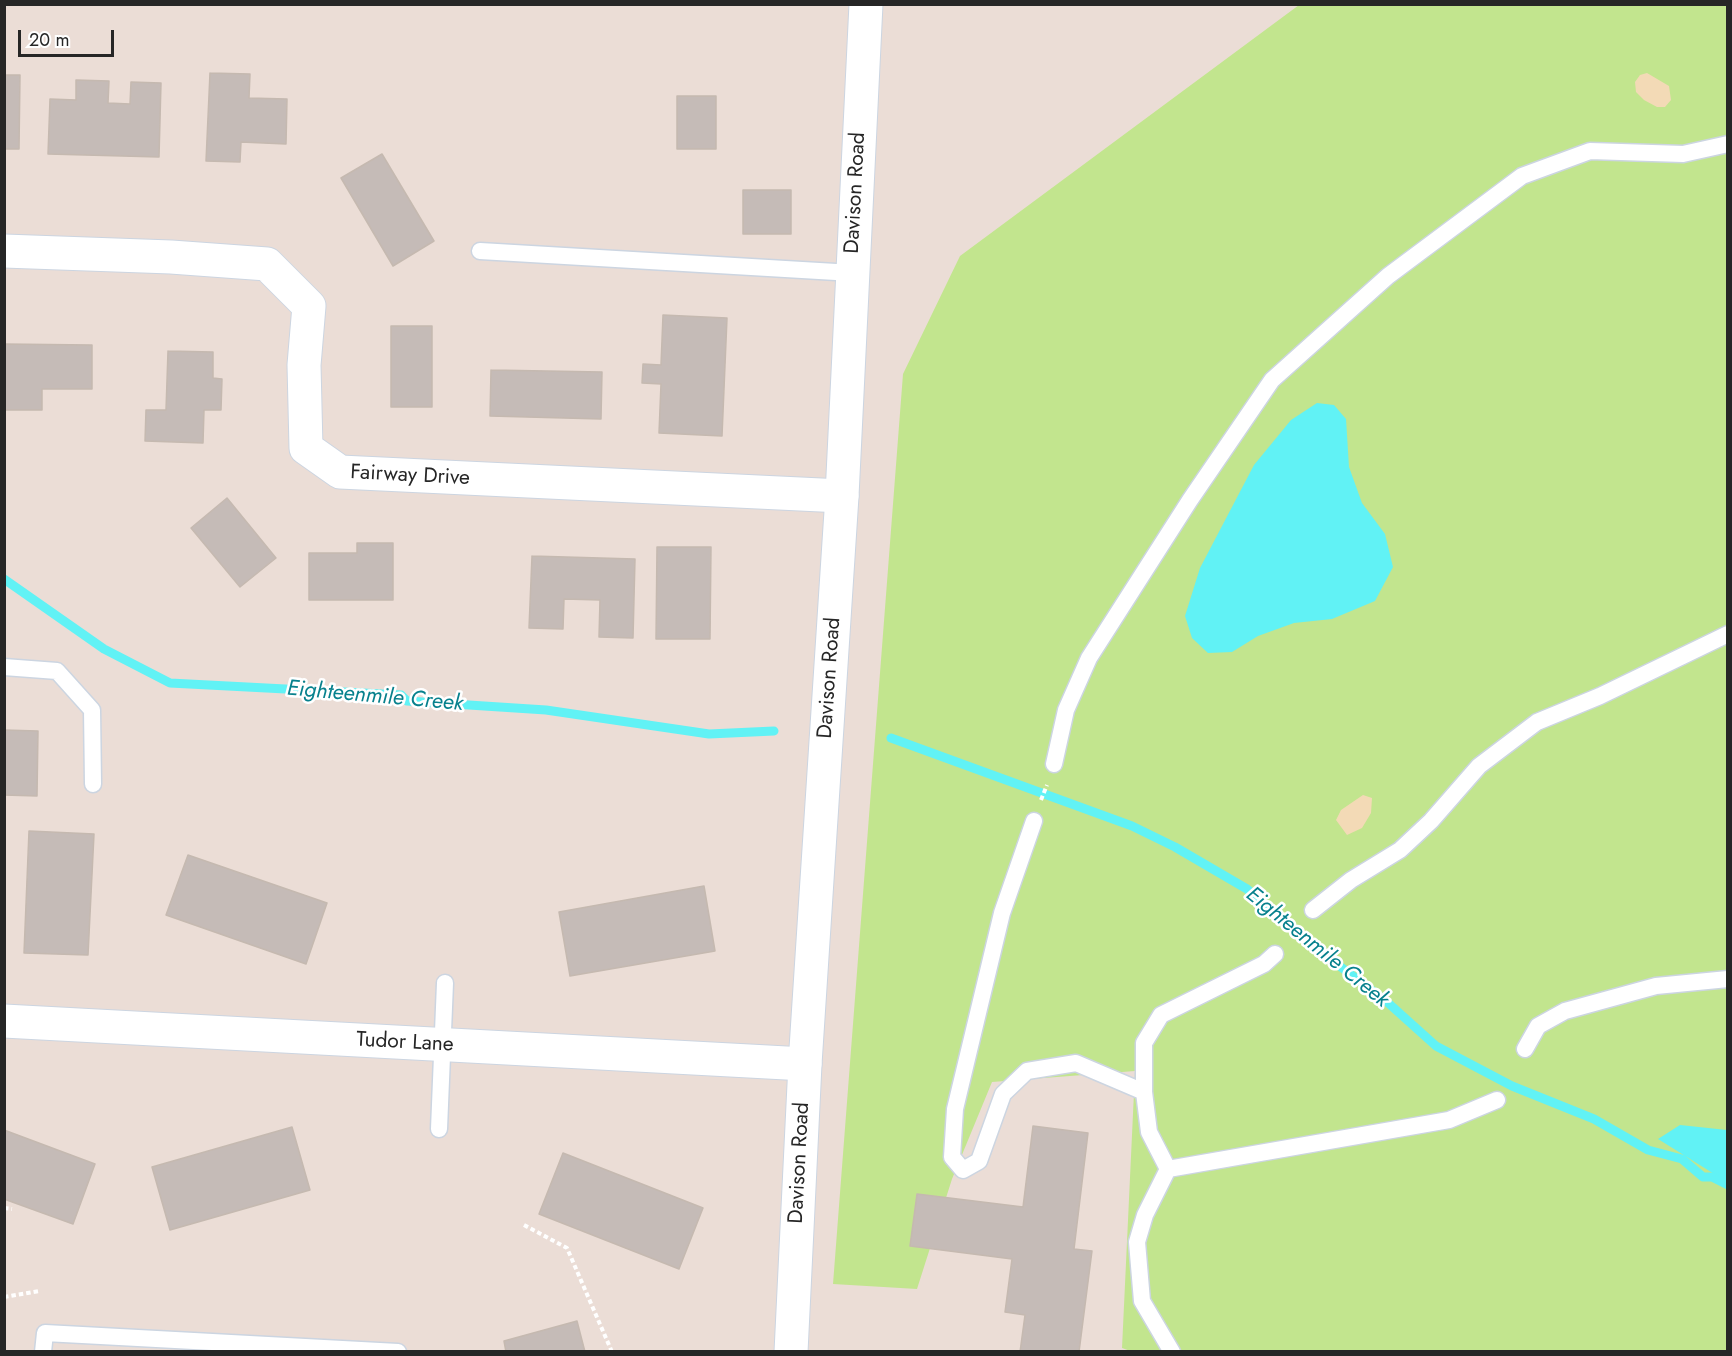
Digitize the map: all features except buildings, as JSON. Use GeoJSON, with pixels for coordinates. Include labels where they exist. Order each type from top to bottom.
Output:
{"type":"FeatureCollection","features":[{"type":"Feature","properties":{"kind":"street","name":"Davison Road"},"geometry":{"type":"LineString","coordinates":[[791,1352],[805,1064],[842,496],[866,4]]}},
{"type":"Feature","properties":{"kind":"street","name":"Fairway Drive"},"geometry":{"type":"LineString","coordinates":[[4,251],[171,257],[267,264],[309,306],[304,365],[306,448],[340,472],[842,496]]}},
{"type":"Feature","properties":{"kind":"street","name":"Tudor Lane"},"geometry":{"type":"LineString","coordinates":[[4,1021],[805,1064]]}},
{"type":"Feature","properties":{"kind":"lane"},"geometry":{"type":"LineString","coordinates":[[1054,764],[1066,710],[1089,658],[1190,500],[1272,380],[1388,276],[1522,176],[1590,151],[1683,154],[1728,144]]}},
{"type":"Feature","properties":{"kind":"lane"},"geometry":{"type":"LineString","coordinates":[[480,251],[853,273]]}},
{"type":"Feature","properties":{"kind":"lane"},"geometry":{"type":"LineString","coordinates":[[1313,910],[1351,880],[1400,850],[1431,821],[1479,765],[1537,722],[1600,696],[1728,634]]}},
{"type":"Feature","properties":{"kind":"lane"},"geometry":{"type":"LineString","coordinates":[[4,667],[57,671],[92,710],[93,783]]}},
{"type":"Feature","properties":{"kind":"lane"},"geometry":{"type":"LineString","coordinates":[[1034,821],[1002,913],[955,1109],[952,1157],[963,1170],[979,1161],[1003,1094],[1027,1071],[1076,1063],[1144,1092]]}},
{"type":"Feature","properties":{"kind":"lane"},"geometry":{"type":"LineString","coordinates":[[1168,1169],[1149,1132],[1144,1092],[1144,1043],[1161,1015],[1264,964],[1275,954]]}},
{"type":"Feature","properties":{"kind":"lane"},"geometry":{"type":"LineString","coordinates":[[1525,1048],[1538,1026],[1565,1011],[1656,987],[1728,979]]}},
{"type":"Feature","properties":{"kind":"lane"},"geometry":{"type":"LineString","coordinates":[[439,1129],[445,983]]}},
{"type":"Feature","properties":{"kind":"lane"},"geometry":{"type":"LineString","coordinates":[[1168,1169],[1449,1119],[1497,1100]]}},
{"type":"Feature","properties":{"kind":"lane"},"geometry":{"type":"LineString","coordinates":[[1168,1169],[1145,1215],[1137,1242],[1142,1301],[1172,1352]]}},
{"type":"Feature","properties":{"kind":"lane"},"geometry":{"type":"LineString","coordinates":[[43,1352],[45,1333],[398,1352]]}},
{"type":"Feature","properties":{"kind":"path"},"geometry":{"type":"LineString","coordinates":[[1034,821],[1054,764]]}},
{"type":"Feature","properties":{"kind":"path"},"geometry":{"type":"LineString","coordinates":[[4,1208],[12,1209]]}},
{"type":"Feature","properties":{"kind":"path"},"geometry":{"type":"LineString","coordinates":[[524,1225],[567,1248],[612,1352]]}},
{"type":"Feature","properties":{"kind":"path"},"geometry":{"type":"LineString","coordinates":[[4,1297],[39,1291]]}},
{"type":"Feature","properties":{"kind":"green space"},"geometry":{"type":"Polygon","coordinates":[[[1299,5],[1727,5],[1727,1351],[1133,1352],[1122,1348],[1135,1071],[992,1082],[952,1179],[917,1289],[833,1284],[903,374],[960,256],[1299,5]]]}},
{"type":"Feature","properties":{"kind":"sand"},"geometry":{"type":"Polygon","coordinates":[[[1647,73],[1669,86],[1671,100],[1665,107],[1657,107],[1644,100],[1636,92],[1635,82],[1640,75],[1647,73]]]}},
{"type":"Feature","properties":{"kind":"sand"},"geometry":{"type":"Polygon","coordinates":[[[1363,795],[1372,798],[1371,813],[1362,828],[1347,835],[1336,820],[1341,810],[1363,795]]]}},
{"type":"Feature","properties":{"kind":"water"},"geometry":{"type":"Polygon","coordinates":[[[1317,403],[1334,405],[1346,419],[1349,467],[1362,503],[1385,534],[1393,567],[1375,601],[1332,619],[1294,623],[1258,636],[1232,652],[1208,653],[1192,638],[1185,616],[1200,568],[1254,465],[1291,420],[1317,403]]]}},
{"type":"Feature","properties":{"kind":"water"},"geometry":{"type":"Polygon","coordinates":[[[1680,1125],[1727,1130],[1727,1182],[1658,1139],[1680,1125]]]}},
{"type":"Feature","properties":{"kind":"waterway","name":"Eighteenmile Creek"},"geometry":{"type":"LineString","coordinates":[[4,579],[104,649],[170,683],[401,695],[407,701],[546,710],[709,734],[774,731]]}},
{"type":"Feature","properties":{"kind":"waterway","name":"Eighteenmile Creek"},"geometry":{"type":"LineString","coordinates":[[891,738],[1132,826],[1175,847],[1247,889],[1305,940],[1386,1001],[1436,1046],[1512,1086],[1594,1119],[1648,1150],[1682,1159],[1703,1177],[1712,1177],[1728,1185]]}}]}
